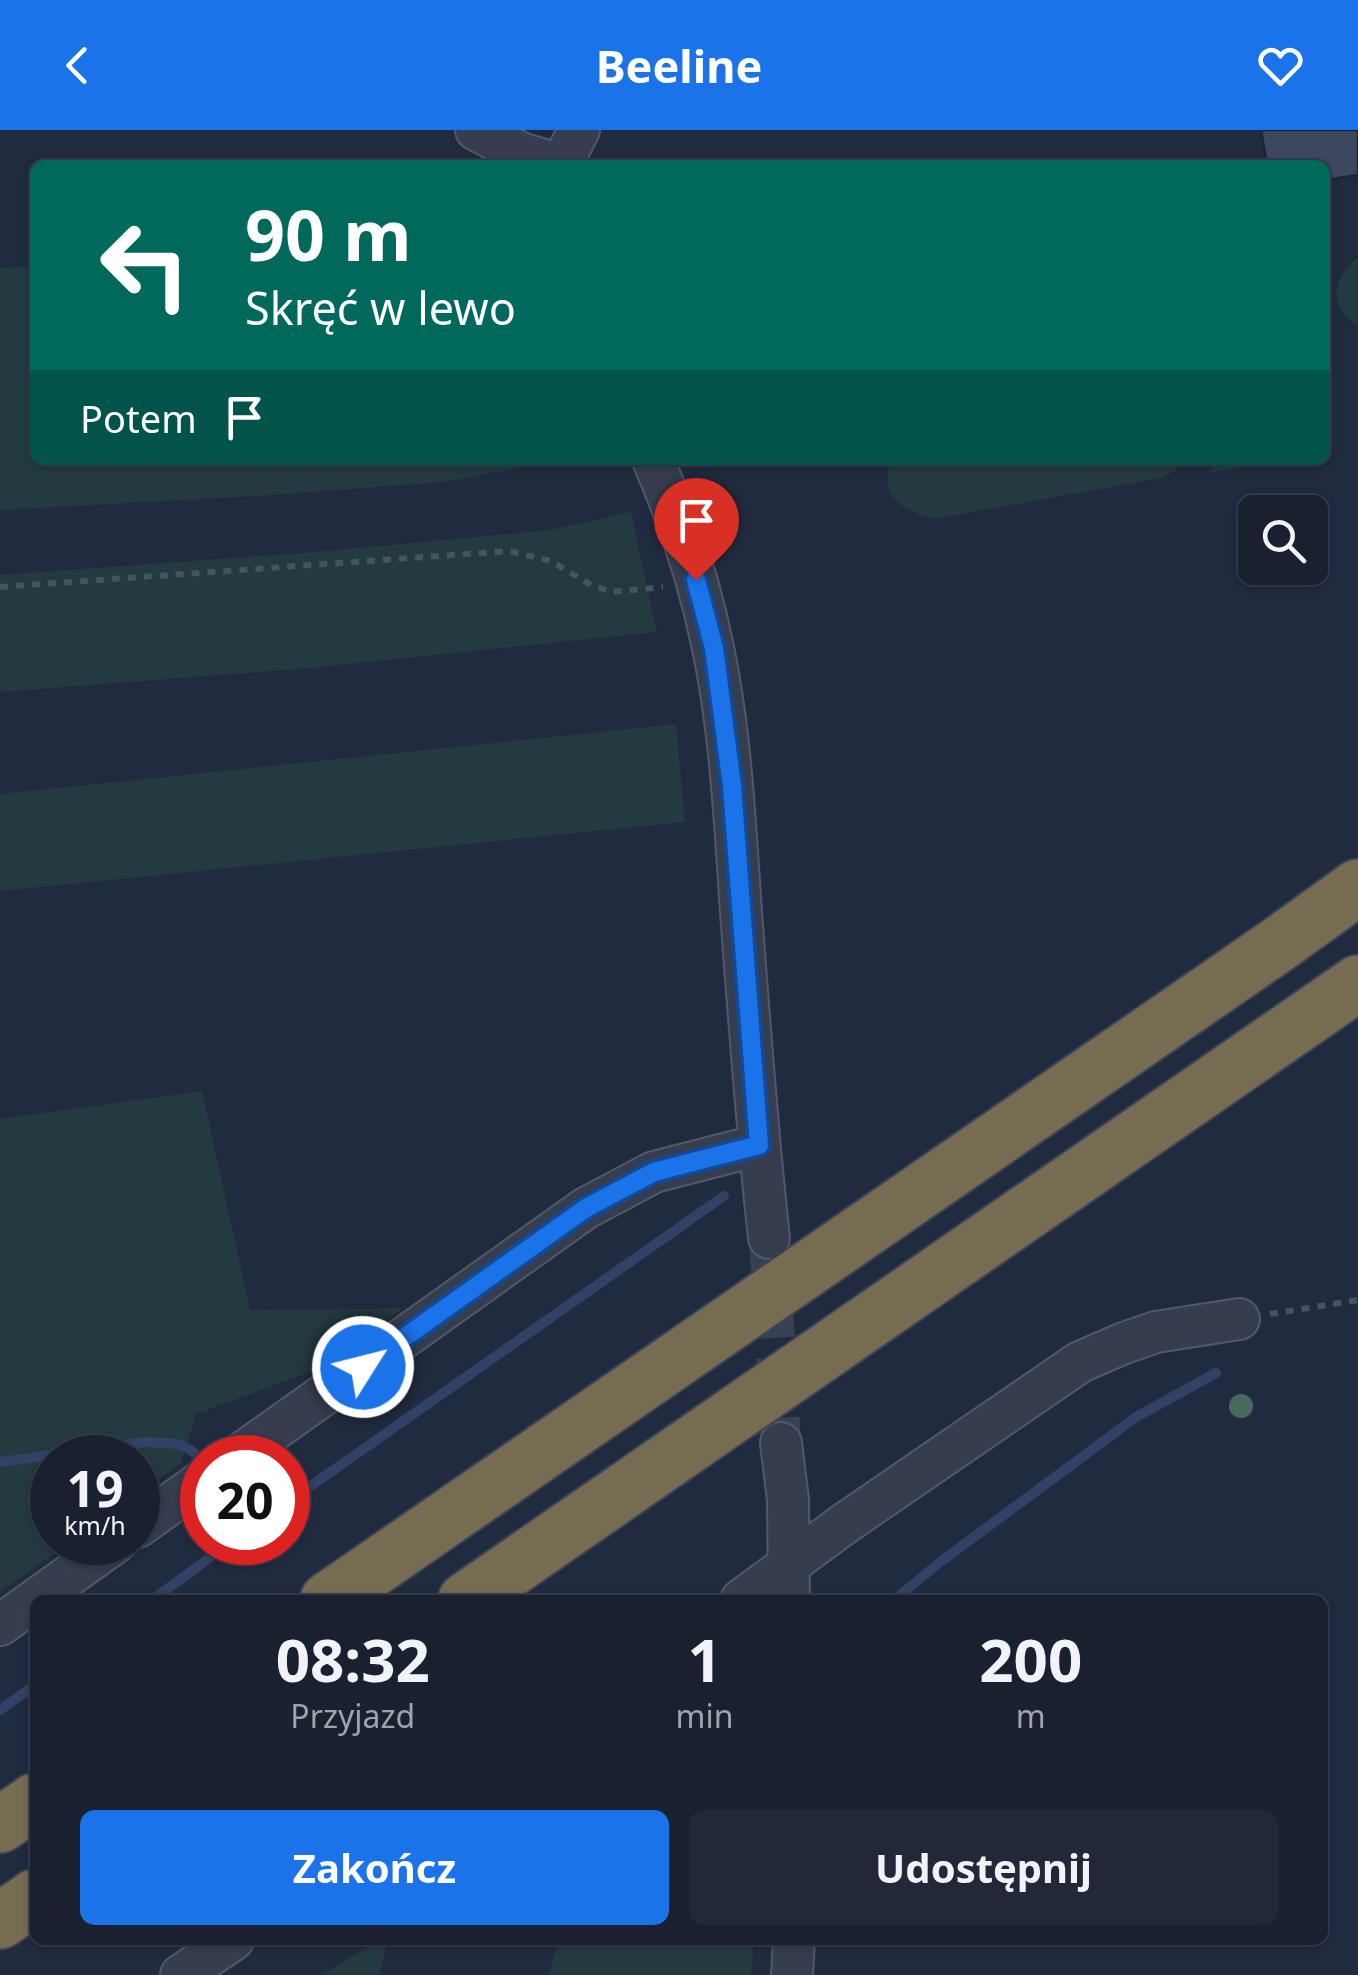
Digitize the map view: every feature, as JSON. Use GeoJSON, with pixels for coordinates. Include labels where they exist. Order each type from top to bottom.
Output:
{"type":"FeatureCollection","features":[{"type":"Feature","properties":{"kind":"highway"},"geometry":{"type":"LineString","coordinates":[[335,1595],[1358,887]]}},
{"type":"Feature","properties":{"kind":"highway"},"geometry":{"type":"LineString","coordinates":[[473,1595],[1358,983]]}},
{"type":"Feature","properties":{"kind":"highway"},"geometry":{"type":"LineString","coordinates":[[0,1825],[30,1804]]}},
{"type":"Feature","properties":{"kind":"highway"},"geometry":{"type":"LineString","coordinates":[[0,1921],[30,1900]]}},
{"type":"Feature","properties":{"kind":"street"},"geometry":{"type":"LineString","coordinates":[[476,130],[544,160]]}},
{"type":"Feature","properties":{"kind":"street"},"geometry":{"type":"LineString","coordinates":[[563,160],[578,130]]}},
{"type":"Feature","properties":{"kind":"street"},"geometry":{"type":"LineString","coordinates":[[655,465],[702,599],[721,694],[769,1238]]}},
{"type":"Feature","properties":{"kind":"street"},"geometry":{"type":"LineString","coordinates":[[267,1435],[586,1208],[654,1172],[759,1145]]}},
{"type":"Feature","properties":{"kind":"street"},"geometry":{"type":"LineString","coordinates":[[755,1595],[790,1582],[844,1524],[1080,1362],[1156,1332],[1238,1318]]}},
{"type":"Feature","properties":{"kind":"street"},"geometry":{"type":"LineString","coordinates":[[781,1443],[788,1500],[790,1582]]}},
{"type":"Feature","properties":{"kind":"street"},"geometry":{"type":"LineString","coordinates":[[41,1595],[83,1565]]}},
{"type":"Feature","properties":{"kind":"street"},"geometry":{"type":"LineString","coordinates":[[0,1624],[30,1603]]}},
{"type":"Feature","properties":{"kind":"street"},"geometry":{"type":"LineString","coordinates":[[180,1975],[225,1945]]}},
{"type":"Feature","properties":{"kind":"street"},"geometry":{"type":"LineString","coordinates":[[792,1975],[794,1945]]}},
{"type":"Feature","properties":{"kind":"path"},"geometry":{"type":"LineString","coordinates":[[0,588],[509,551],[551,561],[590,585],[612,592],[635,591]]}},
{"type":"Feature","properties":{"kind":"path"},"geometry":{"type":"LineString","coordinates":[[1238,1318],[1358,1300]]}},
{"type":"Feature","properties":{"kind":"green space"},"geometry":{"type":"Polygon","coordinates":[[[1358,257],[1358,326],[1341,310],[1337,292],[1343,274],[1358,257]]]}},
{"type":"Feature","properties":{"kind":"green space"},"geometry":{"type":"Polygon","coordinates":[[[30,266],[30,465],[534,465],[445,482],[0,510],[0,268],[30,266]]]}},
{"type":"Feature","properties":{"kind":"green space"},"geometry":{"type":"Polygon","coordinates":[[[891,465],[1180,465],[1161,478],[934,519],[912,512],[896,500],[890,492],[891,465]]]}},
{"type":"Feature","properties":{"kind":"green space"},"geometry":{"type":"Polygon","coordinates":[[[1215,465],[1254,465],[1208,473],[1215,465]]]}},
{"type":"Feature","properties":{"kind":"green space"},"geometry":{"type":"Polygon","coordinates":[[[631,512],[657,632],[310,668],[0,692],[0,575],[550,530],[631,512]]]}},
{"type":"Feature","properties":{"kind":"green space"},"geometry":{"type":"Polygon","coordinates":[[[676,724],[685,822],[0,891],[0,794],[676,724]]]}},
{"type":"Feature","properties":{"kind":"green space"},"geometry":{"type":"Polygon","coordinates":[[[202,1091],[250,1310],[403,1308],[315,1370],[196,1414],[190,1435],[180,1435],[180,1464],[160,1478],[160,1435],[30,1435],[30,1565],[38,1565],[0,1592],[0,1119],[202,1091]]]}},
{"type":"Feature","properties":{"kind":"green space"},"geometry":{"type":"Polygon","coordinates":[[[371,1945],[388,1945],[379,1975],[322,1975],[371,1945]]]}},
{"type":"Feature","properties":{"kind":"green space"},"geometry":{"type":"Polygon","coordinates":[[[556,1945],[754,1945],[751,1975],[550,1975],[556,1945]]]}},
{"type":"Feature","properties":{"kind":"building"},"geometry":{"type":"Polygon","coordinates":[[[1261,130],[1358,130],[1358,175],[1330,179],[1330,160],[1266,160],[1261,130]]]}},
{"type":"Feature","properties":{"kind":"waterway"},"geometry":{"type":"LineString","coordinates":[[310,1487],[724,1196]]}},
{"type":"Feature","properties":{"kind":"waterway"},"geometry":{"type":"LineString","coordinates":[[900,1595],[1136,1417],[1216,1373]]}},
{"type":"Feature","properties":{"kind":"waterway"},"geometry":{"type":"LineString","coordinates":[[0,1462],[146,1442],[180,1445]]}},
{"type":"Feature","properties":{"kind":"waterway"},"geometry":{"type":"LineString","coordinates":[[159,1595],[200,1565]]}},
{"type":"Feature","properties":{"kind":"waterway"},"geometry":{"type":"LineString","coordinates":[[0,1710],[30,1689]]}},
{"type":"Feature","properties":{"kind":"tunnel"},"geometry":{"type":"LineString","coordinates":[[769,1238],[781,1443]]}},
{"type":"Feature","properties":{"kind":"route"},"geometry":{"type":"LineString","coordinates":[[363,1367],[586,1208],[622,1187],[654,1172],[759,1145],[732,786],[714,648],[696,580]]}}]}
